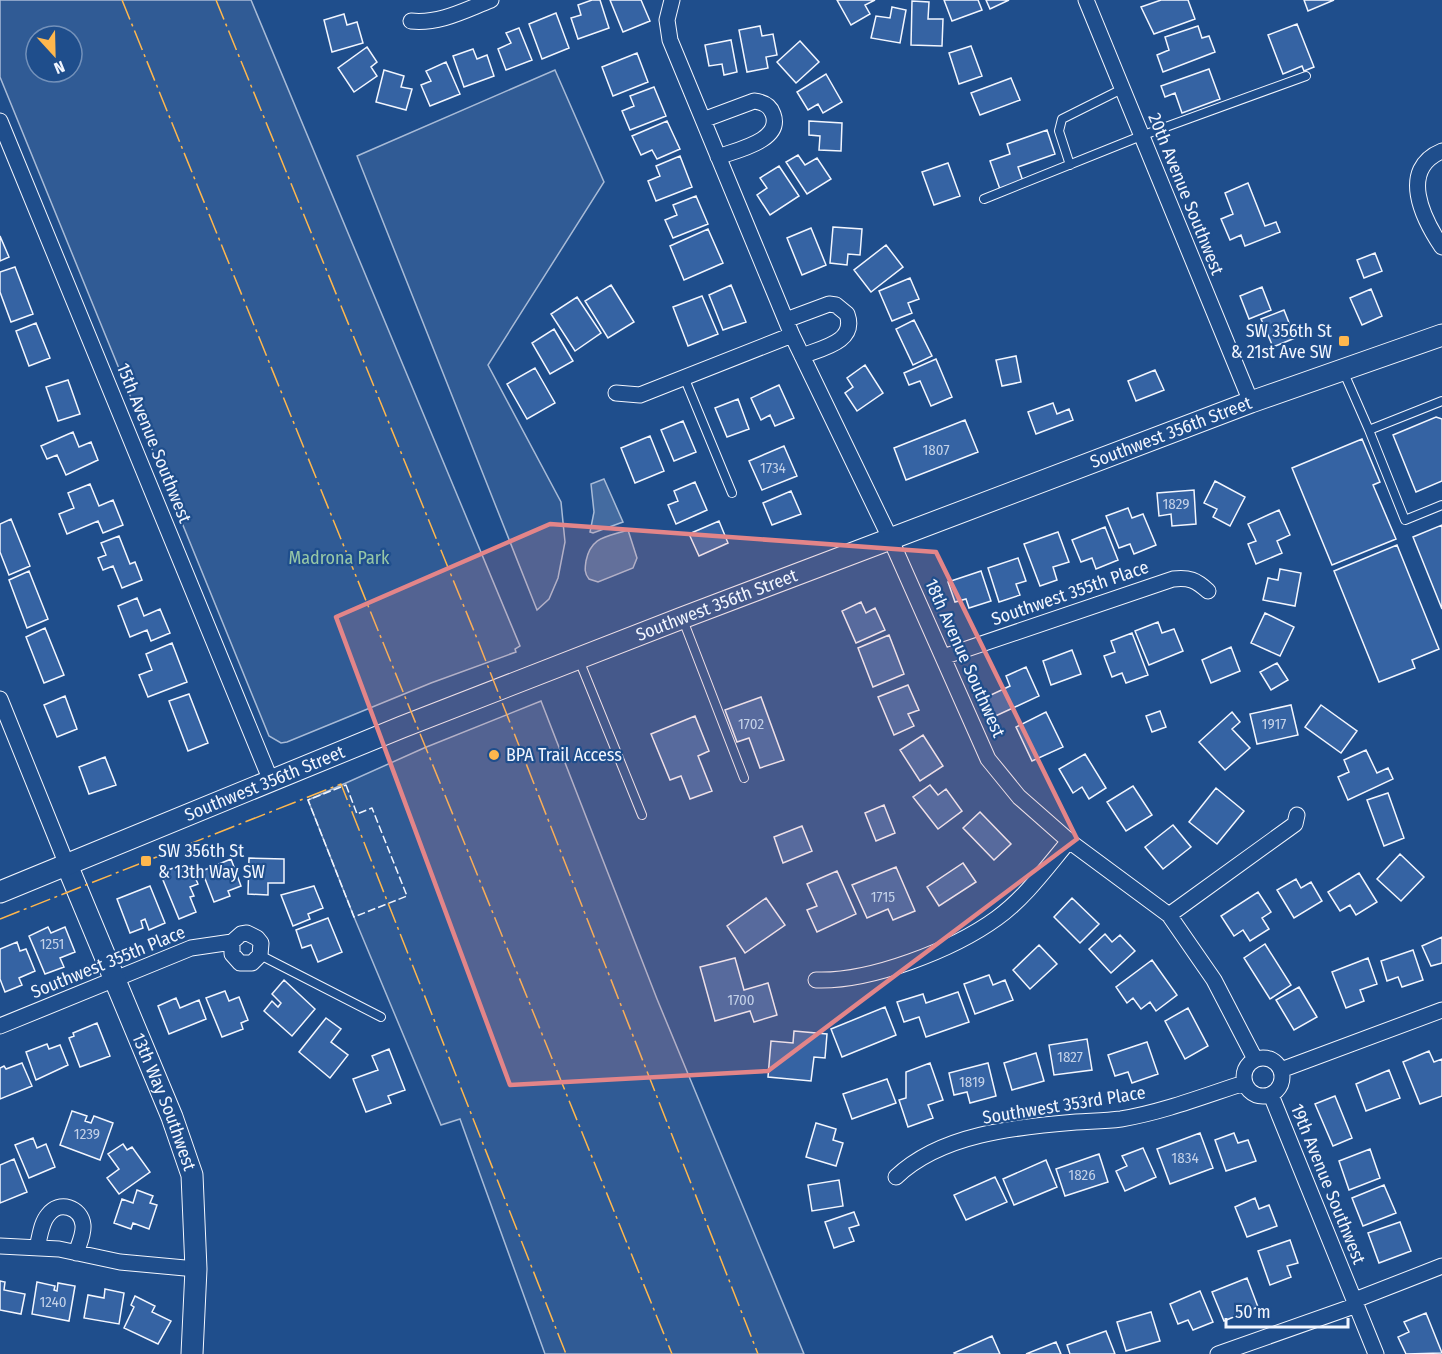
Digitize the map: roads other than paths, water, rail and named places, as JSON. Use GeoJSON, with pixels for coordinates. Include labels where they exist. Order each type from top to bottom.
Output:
{"type":"FeatureCollection","features":[{"type":"Feature","properties":{"kind":"main road","name":"Southwest 356th Street"},"geometry":{"type":"LineString","coordinates":[[0,892],[271,781],[682,618],[1251,402],[1442,335]]}},
{"type":"Feature","properties":{"kind":"main road","name":"13th Way Southwest"},"geometry":{"type":"LineString","coordinates":[[67,865],[172,1117],[192,1175],[196,1269],[192,1354]]}},
{"type":"Feature","properties":{"kind":"street"},"geometry":{"type":"LineString","coordinates":[[411,21],[428,23],[491,0]]}},
{"type":"Feature","properties":{"kind":"street","name":"18th Avenue Southwest"},"geometry":{"type":"LineString","coordinates":[[672,0],[667,20],[670,40],[792,335],[890,538],[988,759],[1019,797],[1069,841],[1169,915]]}},
{"type":"Feature","properties":{"kind":"street","name":"20th Avenue Southwest"},"geometry":{"type":"LineString","coordinates":[[1086,0],[1251,402]]}},
{"type":"Feature","properties":{"kind":"street"},"geometry":{"type":"LineString","coordinates":[[703,120],[754,101],[767,105],[772,111],[774,124],[767,136],[718,157]]}},
{"type":"Feature","properties":{"kind":"street","name":"15th Avenue Southwest"},"geometry":{"type":"LineString","coordinates":[[0,121],[271,781]]}},
{"type":"Feature","properties":{"kind":"street"},"geometry":{"type":"LineString","coordinates":[[1442,151],[1420,171],[1416,191],[1423,212],[1442,247]]}},
{"type":"Feature","properties":{"kind":"street"},"geometry":{"type":"LineString","coordinates":[[786,320],[829,304],[836,305],[847,314],[849,327],[842,339],[802,356]]}},
{"type":"Feature","properties":{"kind":"street"},"geometry":{"type":"LineString","coordinates":[[616,393],[640,395],[792,335]]}},
{"type":"Feature","properties":{"kind":"street","name":"Southwest 355th Place"},"geometry":{"type":"LineString","coordinates":[[943,657],[1173,579],[1187,578],[1198,582],[1208,591]]}},
{"type":"Feature","properties":{"kind":"street"},"geometry":{"type":"LineString","coordinates":[[0,699],[67,865]]}},
{"type":"Feature","properties":{"kind":"street"},"geometry":{"type":"LineString","coordinates":[[1255,1059],[1214,980],[1169,915],[1295,824],[1297,815]]}},
{"type":"Feature","properties":{"kind":"street"},"geometry":{"type":"LineString","coordinates":[[816,980],[859,978],[913,960],[960,939],[997,918],[1031,886],[1069,841]]}},
{"type":"Feature","properties":{"kind":"street","name":"Southwest 355th Place"},"geometry":{"type":"LineString","coordinates":[[0,1026],[191,948],[232,942],[241,934],[253,935],[261,943],[260,955]]}},
{"type":"Feature","properties":{"kind":"street"},"geometry":{"type":"LineString","coordinates":[[232,942],[232,954],[240,963],[252,963],[260,955]]}},
{"type":"Feature","properties":{"kind":"street"},"geometry":{"type":"LineString","coordinates":[[1281,1070],[1442,1010]]}},
{"type":"Feature","properties":{"kind":"street"},"geometry":{"type":"LineString","coordinates":[[1255,1059],[1273,1061],[1281,1070],[1281,1085],[1271,1095],[1255,1095],[1244,1083],[1245,1070],[1255,1059]]}},
{"type":"Feature","properties":{"kind":"street","name":"Southwest 353rd Place"},"geometry":{"type":"LineString","coordinates":[[896,1178],[914,1160],[933,1151],[1008,1130],[1121,1119],[1174,1106],[1244,1083]]}},
{"type":"Feature","properties":{"kind":"street","name":"19th Avenue Southwest"},"geometry":{"type":"LineString","coordinates":[[1271,1095],[1376,1354]]}},
{"type":"Feature","properties":{"kind":"street"},"geometry":{"type":"LineString","coordinates":[[37,1246],[45,1217],[55,1208],[69,1207],[80,1215],[83,1222],[76,1253]]}},
{"type":"Feature","properties":{"kind":"street"},"geometry":{"type":"LineString","coordinates":[[0,1246],[37,1246],[120,1262],[196,1269]]}},
{"type":"Feature","properties":{"kind":"street"},"geometry":{"type":"LineString","coordinates":[[1218,1354],[1356,1303],[1442,1266]]}},
{"type":"Feature","properties":{"kind":"lane"},"geometry":{"type":"LineString","coordinates":[[984,199],[1141,136],[1306,76]]}},
{"type":"Feature","properties":{"kind":"lane"},"geometry":{"type":"LineString","coordinates":[[1070,165],[1059,131],[1062,119],[1122,89]]}},
{"type":"Feature","properties":{"kind":"lane"},"geometry":{"type":"LineString","coordinates":[[1343,371],[1406,520],[1442,505]]}},
{"type":"Feature","properties":{"kind":"lane"},"geometry":{"type":"LineString","coordinates":[[684,377],[732,493]]}},
{"type":"Feature","properties":{"kind":"lane"},"geometry":{"type":"LineString","coordinates":[[1369,430],[1442,401]]}},
{"type":"Feature","properties":{"kind":"lane"},"geometry":{"type":"LineString","coordinates":[[682,618],[744,778]]}},
{"type":"Feature","properties":{"kind":"lane"},"geometry":{"type":"LineString","coordinates":[[579,659],[642,815]]}},
{"type":"Feature","properties":{"kind":"lane"},"geometry":{"type":"LineString","coordinates":[[260,955],[381,1017]]}},
{"type":"Feature","properties":{"kind":"place","name":"SW 356th St & 21st Ave SW"},"geometry":{"type":"Point","coordinates":[1344,341]}},
{"type":"Feature","properties":{"kind":"place","name":"BPA Trail Access"},"geometry":{"type":"Point","coordinates":[494,755]}},
{"type":"Feature","properties":{"kind":"place","name":"SW 356th St & 13th Way SW"},"geometry":{"type":"Point","coordinates":[146,861]}},
{"type":"Feature","properties":{"kind":"park label","name":"Madrona Park"},"geometry":{"type":"Point","coordinates":[339,558]}}]}
